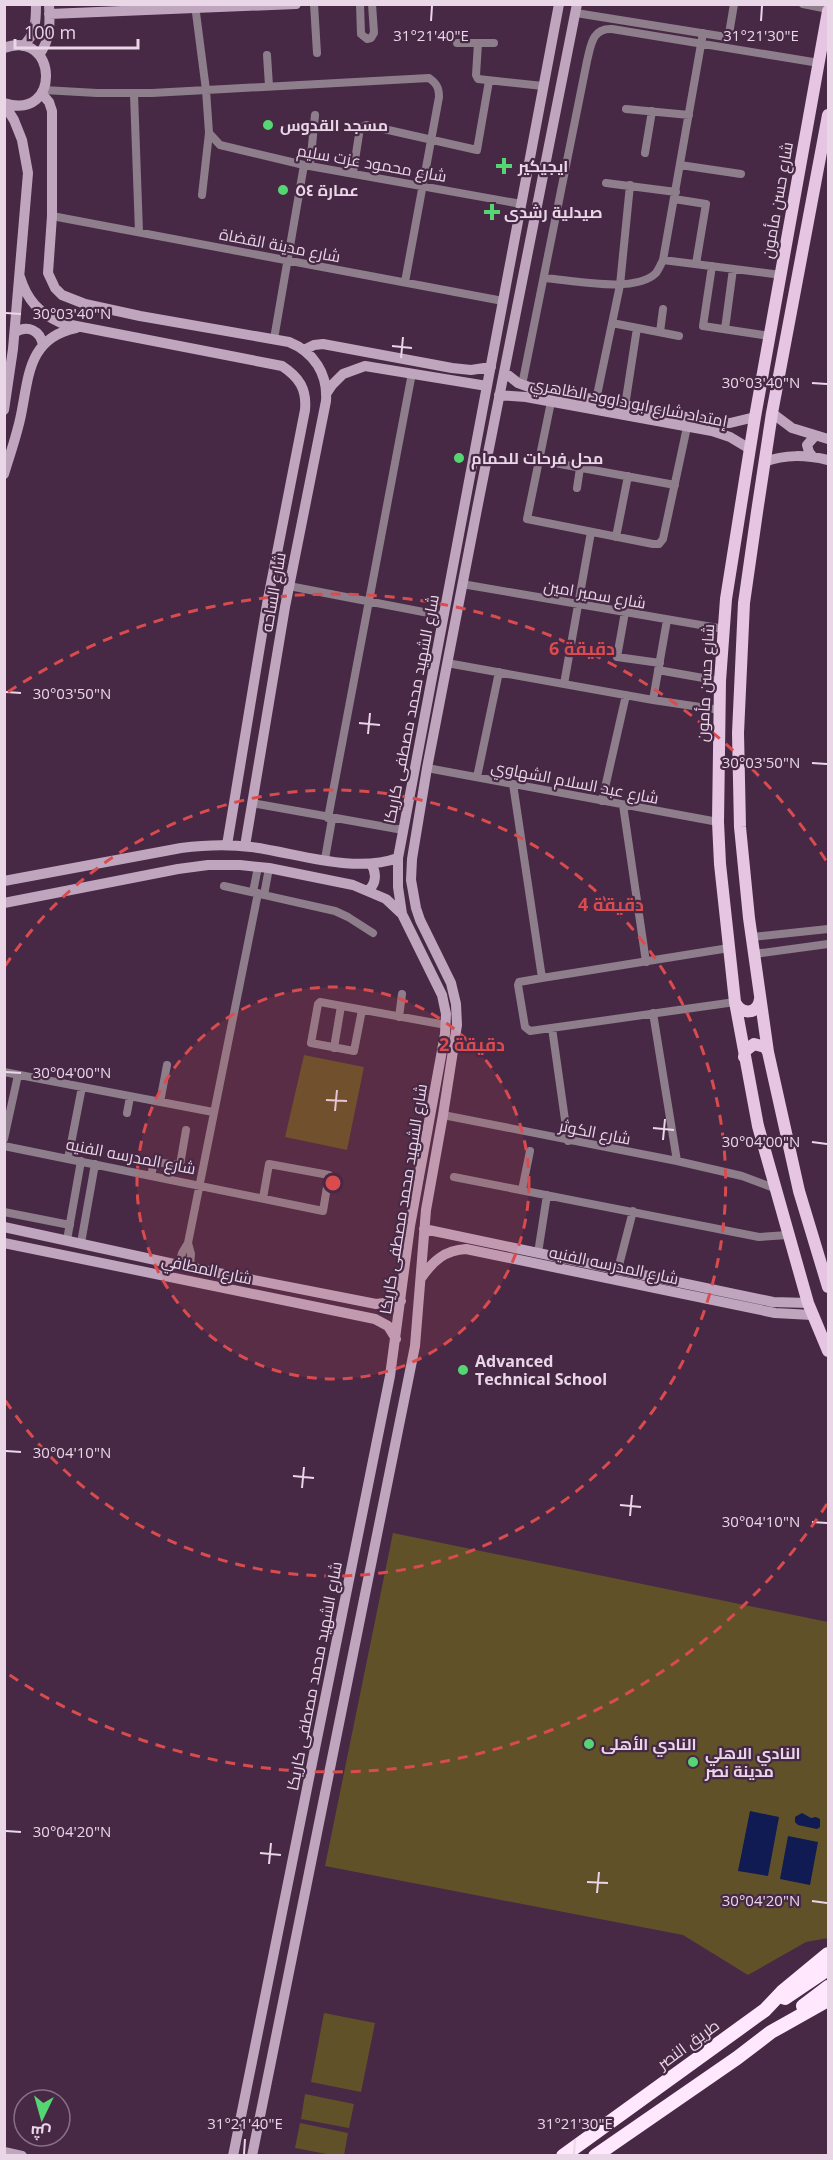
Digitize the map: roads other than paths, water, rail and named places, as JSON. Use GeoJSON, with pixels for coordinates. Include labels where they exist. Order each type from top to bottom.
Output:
{"type":"FeatureCollection","features":[{"type":"Feature","properties":{"kind":"highway","name":"طريق النصر"},"geometry":{"type":"LineString","coordinates":[[563,2156],[765,2010],[782,1992],[828,1954]]}},
{"type":"Feature","properties":{"kind":"highway"},"geometry":{"type":"LineString","coordinates":[[765,2010],[798,1991],[828,1969]]}},
{"type":"Feature","properties":{"kind":"highway"},"geometry":{"type":"LineString","coordinates":[[595,2156],[737,2058],[828,1987]]}},
{"type":"Feature","properties":{"kind":"highway"},"geometry":{"type":"LineString","coordinates":[[771,2032],[828,2000]]}},
{"type":"Feature","properties":{"kind":"main road","name":"شارع حسن مأمون"},"geometry":{"type":"LineString","coordinates":[[828,10],[755,417],[726,599],[720,681],[718,822],[735,1002],[758,1126],[810,1309],[828,1351]]}},
{"type":"Feature","properties":{"kind":"main road","name":"شارع حسن مأمون"},"geometry":{"type":"LineString","coordinates":[[828,120],[826,141],[764,462],[744,603],[739,710],[740,827],[768,1052],[799,1191],[828,1287]]}},
{"type":"Feature","properties":{"kind":"main road"},"geometry":{"type":"LineString","coordinates":[[735,1002],[738,1008],[750,1012],[756,1009],[760,998]]}},
{"type":"Feature","properties":{"kind":"main road"},"geometry":{"type":"LineString","coordinates":[[744,1057],[745,1051],[754,1044],[765,1047],[768,1052]]}},
{"type":"Feature","properties":{"kind":"street"},"geometry":{"type":"LineString","coordinates":[[22,46],[30,39],[34,30],[36,4]]}},
{"type":"Feature","properties":{"kind":"street"},"geometry":{"type":"LineString","coordinates":[[39,55],[49,34],[49,9],[296,4]]}},
{"type":"Feature","properties":{"kind":"street"},"geometry":{"type":"LineString","coordinates":[[314,4],[317,53]]}},
{"type":"Feature","properties":{"kind":"street"},"geometry":{"type":"LineString","coordinates":[[360,4],[361,34],[367,39],[371,38],[374,33],[372,4]]}},
{"type":"Feature","properties":{"kind":"street","name":"شارع الشهيد محمد مصطفى كاريكا"},"geometry":{"type":"LineString","coordinates":[[234,2156],[396,1338],[412,1215],[446,1025],[440,989],[402,914],[398,887],[398,858],[559,4]]}},
{"type":"Feature","properties":{"kind":"street"},"geometry":{"type":"LineString","coordinates":[[577,9],[728,37],[734,4]]}},
{"type":"Feature","properties":{"kind":"street"},"geometry":{"type":"LineString","coordinates":[[803,4],[828,10]]}},
{"type":"Feature","properties":{"kind":"street"},"geometry":{"type":"LineString","coordinates":[[195,7],[209,133],[202,195]]}},
{"type":"Feature","properties":{"kind":"street","name":"شارع الشهيد محمد مصطفى كاريكا"},"geometry":{"type":"LineString","coordinates":[[252,2156],[411,1368],[418,1323],[428,1191],[457,1035],[456,1004],[447,973],[420,920],[414,900],[411,880],[412,859],[462,584],[577,9]]}},
{"type":"Feature","properties":{"kind":"street"},"geometry":{"type":"LineString","coordinates":[[526,390],[544,278],[592,37],[603,29],[618,30],[819,63]]}},
{"type":"Feature","properties":{"kind":"street"},"geometry":{"type":"LineString","coordinates":[[544,278],[620,285],[640,282],[656,273],[663,260],[703,33]]}},
{"type":"Feature","properties":{"kind":"street"},"geometry":{"type":"LineString","coordinates":[[458,43],[494,43]]}},
{"type":"Feature","properties":{"kind":"street"},"geometry":{"type":"LineString","coordinates":[[478,43],[476,77],[480,80],[543,86]]}},
{"type":"Feature","properties":{"kind":"street"},"geometry":{"type":"LineString","coordinates":[[4,48],[22,46],[39,55],[45,63],[47,72],[43,92],[28,104],[20,106],[4,104]]}},
{"type":"Feature","properties":{"kind":"street"},"geometry":{"type":"LineString","coordinates":[[267,55],[269,86]]}},
{"type":"Feature","properties":{"kind":"street"},"geometry":{"type":"LineString","coordinates":[[43,92],[135,93],[429,78],[436,83],[439,90],[405,282]]}},
{"type":"Feature","properties":{"kind":"street"},"geometry":{"type":"LineString","coordinates":[[353,173],[358,134],[366,125],[477,150],[489,81]]}},
{"type":"Feature","properties":{"kind":"street"},"geometry":{"type":"LineString","coordinates":[[43,92],[52,111],[52,216],[48,273],[51,283],[62,295],[85,304],[140,316],[289,342],[304,350],[323,344],[462,370],[491,367]]}},
{"type":"Feature","properties":{"kind":"street"},"geometry":{"type":"LineString","coordinates":[[135,93],[140,232]]}},
{"type":"Feature","properties":{"kind":"street"},"geometry":{"type":"LineString","coordinates":[[4,104],[18,130],[28,173],[15,332],[4,410]]}},
{"type":"Feature","properties":{"kind":"street"},"geometry":{"type":"LineString","coordinates":[[626,108],[689,115]]}},
{"type":"Feature","properties":{"kind":"street"},"geometry":{"type":"LineString","coordinates":[[645,153],[652,111]]}},
{"type":"Feature","properties":{"kind":"street"},"geometry":{"type":"LineString","coordinates":[[274,339],[315,115]]}},
{"type":"Feature","properties":{"kind":"street","name":"شارع محمود عزت سليم"},"geometry":{"type":"LineString","coordinates":[[209,133],[226,147],[307,165],[521,204]]}},
{"type":"Feature","properties":{"kind":"street"},"geometry":{"type":"LineString","coordinates":[[530,152],[539,155],[549,154]]}},
{"type":"Feature","properties":{"kind":"street"},"geometry":{"type":"LineString","coordinates":[[680,165],[741,174]]}},
{"type":"Feature","properties":{"kind":"street"},"geometry":{"type":"LineString","coordinates":[[526,174],[536,172],[544,178]]}},
{"type":"Feature","properties":{"kind":"street"},"geometry":{"type":"LineString","coordinates":[[606,183],[630,185],[706,204],[696,264]]}},
{"type":"Feature","properties":{"kind":"street"},"geometry":{"type":"LineString","coordinates":[[596,400],[620,285],[630,185]]}},
{"type":"Feature","properties":{"kind":"street","name":"شارع مدينة القضاة"},"geometry":{"type":"LineString","coordinates":[[52,216],[503,301]]}},
{"type":"Feature","properties":{"kind":"street"},"geometry":{"type":"LineString","coordinates":[[663,260],[781,275]]}},
{"type":"Feature","properties":{"kind":"street"},"geometry":{"type":"LineString","coordinates":[[712,266],[703,326],[770,336]]}},
{"type":"Feature","properties":{"kind":"street"},"geometry":{"type":"LineString","coordinates":[[725,329],[733,269]]}},
{"type":"Feature","properties":{"kind":"street"},"geometry":{"type":"LineString","coordinates":[[20,277],[27,297],[39,309],[53,319],[77,328]]}},
{"type":"Feature","properties":{"kind":"street"},"geometry":{"type":"LineString","coordinates":[[660,332],[663,309]]}},
{"type":"Feature","properties":{"kind":"street"},"geometry":{"type":"LineString","coordinates":[[612,323],[680,336]]}},
{"type":"Feature","properties":{"kind":"street"},"geometry":{"type":"LineString","coordinates":[[15,332],[27,328],[35,331],[41,337],[43,345]]}},
{"type":"Feature","properties":{"kind":"street"},"geometry":{"type":"LineString","coordinates":[[4,474],[19,423],[29,369],[35,355],[56,335],[77,328]]}},
{"type":"Feature","properties":{"kind":"street","name":"شارع الساحه"},"geometry":{"type":"LineString","coordinates":[[77,328],[282,366],[298,379],[303,390],[306,403],[267,604],[227,845]]}},
{"type":"Feature","properties":{"kind":"street"},"geometry":{"type":"LineString","coordinates":[[625,406],[638,328]]}},
{"type":"Feature","properties":{"kind":"street","name":"شارع الساحه"},"geometry":{"type":"LineString","coordinates":[[244,846],[285,607],[326,395],[325,381],[320,368],[304,350]]}},
{"type":"Feature","properties":{"kind":"street"},"geometry":{"type":"LineString","coordinates":[[326,395],[337,379],[365,366],[487,386]]}},
{"type":"Feature","properties":{"kind":"street"},"geometry":{"type":"LineString","coordinates":[[457,381],[463,376],[462,370]]}},
{"type":"Feature","properties":{"kind":"street","name":"إمتداد شارع ابو داوود الظاهري"},"geometry":{"type":"LineString","coordinates":[[504,372],[526,390],[551,402],[687,427],[724,429],[755,417]]}},
{"type":"Feature","properties":{"kind":"street"},"geometry":{"type":"LineString","coordinates":[[325,859],[330,818],[368,601],[411,373]]}},
{"type":"Feature","properties":{"kind":"street","name":"إمتداد شارع ابو داوود الظاهري"},"geometry":{"type":"LineString","coordinates":[[499,394],[526,390],[625,406],[724,429],[750,449]]}},
{"type":"Feature","properties":{"kind":"street"},"geometry":{"type":"LineString","coordinates":[[551,402],[527,519],[656,545],[661,542],[687,427]]}},
{"type":"Feature","properties":{"kind":"street"},"geometry":{"type":"LineString","coordinates":[[772,413],[792,428],[828,439]]}},
{"type":"Feature","properties":{"kind":"street"},"geometry":{"type":"LineString","coordinates":[[813,457],[807,445],[815,436]]}},
{"type":"Feature","properties":{"kind":"street"},"geometry":{"type":"LineString","coordinates":[[764,462],[789,456],[828,460]]}},
{"type":"Feature","properties":{"kind":"street"},"geometry":{"type":"LineString","coordinates":[[538,460],[675,485]]}},
{"type":"Feature","properties":{"kind":"street"},"geometry":{"type":"LineString","coordinates":[[577,488],[580,468]]}},
{"type":"Feature","properties":{"kind":"street"},"geometry":{"type":"LineString","coordinates":[[616,537],[628,476]]}},
{"type":"Feature","properties":{"kind":"street"},"geometry":{"type":"LineString","coordinates":[[564,684],[591,532]]}},
{"type":"Feature","properties":{"kind":"street","name":"شارع سمير امين"},"geometry":{"type":"LineString","coordinates":[[462,584],[724,629]]}},
{"type":"Feature","properties":{"kind":"street"},"geometry":{"type":"LineString","coordinates":[[289,586],[444,616]]}},
{"type":"Feature","properties":{"kind":"street"},"geometry":{"type":"LineString","coordinates":[[267,604],[274,608],[285,607]]}},
{"type":"Feature","properties":{"kind":"street"},"geometry":{"type":"LineString","coordinates":[[625,612],[617,657],[720,681]]}},
{"type":"Feature","properties":{"kind":"street"},"geometry":{"type":"LineString","coordinates":[[653,700],[667,620]]}},
{"type":"Feature","properties":{"kind":"street"},"geometry":{"type":"LineString","coordinates":[[264,625],[275,624],[282,628]]}},
{"type":"Feature","properties":{"kind":"street"},"geometry":{"type":"LineString","coordinates":[[447,663],[720,710]]}},
{"type":"Feature","properties":{"kind":"street"},"geometry":{"type":"LineString","coordinates":[[477,777],[499,672]]}},
{"type":"Feature","properties":{"kind":"street"},"geometry":{"type":"LineString","coordinates":[[602,801],[626,695]]}},
{"type":"Feature","properties":{"kind":"street","name":"شارع عبد السلام الشهاوي"},"geometry":{"type":"LineString","coordinates":[[427,768],[718,822]]}},
{"type":"Feature","properties":{"kind":"street"},"geometry":{"type":"LineString","coordinates":[[513,784],[542,978]]}},
{"type":"Feature","properties":{"kind":"street"},"geometry":{"type":"LineString","coordinates":[[252,803],[403,831]]}},
{"type":"Feature","properties":{"kind":"street"},"geometry":{"type":"LineString","coordinates":[[623,805],[646,962]]}},
{"type":"Feature","properties":{"kind":"street"},"geometry":{"type":"LineString","coordinates":[[229,829],[237,833],[247,832]]}},
{"type":"Feature","properties":{"kind":"street"},"geometry":{"type":"LineString","coordinates":[[4,881],[181,848],[227,845],[357,864],[371,864],[398,858]]}},
{"type":"Feature","properties":{"kind":"street"},"geometry":{"type":"LineString","coordinates":[[4,903],[198,866],[224,864],[264,867],[353,885],[386,899],[402,914]]}},
{"type":"Feature","properties":{"kind":"street"},"geometry":{"type":"LineString","coordinates":[[369,890],[375,877],[371,864]]}},
{"type":"Feature","properties":{"kind":"street"},"geometry":{"type":"LineString","coordinates":[[178,1265],[188,1243],[264,867]]}},
{"type":"Feature","properties":{"kind":"street"},"geometry":{"type":"LineString","coordinates":[[224,886],[335,911],[355,920],[372,933]]}},
{"type":"Feature","properties":{"kind":"street"},"geometry":{"type":"LineString","coordinates":[[752,938],[828,929]]}},
{"type":"Feature","properties":{"kind":"street"},"geometry":{"type":"LineString","coordinates":[[754,954],[828,944]]}},
{"type":"Feature","properties":{"kind":"street"},"geometry":{"type":"LineString","coordinates":[[729,948],[542,978],[518,984],[525,1027],[530,1031],[735,1002]]}},
{"type":"Feature","properties":{"kind":"street"},"geometry":{"type":"LineString","coordinates":[[399,1017],[402,994]]}},
{"type":"Feature","properties":{"kind":"street"},"geometry":{"type":"LineString","coordinates":[[362,1010],[354,1051],[311,1043],[319,1002],[446,1025]]}},
{"type":"Feature","properties":{"kind":"street"},"geometry":{"type":"LineString","coordinates":[[334,1048],[341,1006]]}},
{"type":"Feature","properties":{"kind":"street"},"geometry":{"type":"LineString","coordinates":[[653,1013],[677,1161]]}},
{"type":"Feature","properties":{"kind":"street"},"geometry":{"type":"LineString","coordinates":[[552,1028],[568,1141]]}},
{"type":"Feature","properties":{"kind":"street"},"geometry":{"type":"LineString","coordinates":[[159,1102],[167,1065]]}},
{"type":"Feature","properties":{"kind":"street"},"geometry":{"type":"LineString","coordinates":[[4,1072],[213,1112]]}},
{"type":"Feature","properties":{"kind":"street"},"geometry":{"type":"LineString","coordinates":[[4,1139],[18,1075]]}},
{"type":"Feature","properties":{"kind":"street"},"geometry":{"type":"LineString","coordinates":[[68,1159],[82,1087]]}},
{"type":"Feature","properties":{"kind":"street"},"geometry":{"type":"LineString","coordinates":[[127,1113],[130,1096]]}},
{"type":"Feature","properties":{"kind":"street","name":"شارع الكوثر"},"geometry":{"type":"LineString","coordinates":[[443,1115],[677,1161],[742,1176],[774,1188]]}},
{"type":"Feature","properties":{"kind":"street"},"geometry":{"type":"LineString","coordinates":[[151,1176],[154,1162],[180,1165],[186,1130]]}},
{"type":"Feature","properties":{"kind":"street","name":"شارع المدرسه الفنيه"},"geometry":{"type":"LineString","coordinates":[[4,1146],[151,1176],[199,1185],[262,1198],[323,1210],[329,1178],[326,1173],[269,1164],[262,1198]]}},
{"type":"Feature","properties":{"kind":"street"},"geometry":{"type":"LineString","coordinates":[[522,1190],[530,1151]]}},
{"type":"Feature","properties":{"kind":"street"},"geometry":{"type":"LineString","coordinates":[[67,1240],[81,1161]]}},
{"type":"Feature","properties":{"kind":"street"},"geometry":{"type":"LineString","coordinates":[[81,1243],[95,1164]]}},
{"type":"Feature","properties":{"kind":"street"},"geometry":{"type":"LineString","coordinates":[[454,1178],[763,1237],[788,1235]]}},
{"type":"Feature","properties":{"kind":"street"},"geometry":{"type":"LineString","coordinates":[[538,1253],[547,1195]]}},
{"type":"Feature","properties":{"kind":"street"},"geometry":{"type":"LineString","coordinates":[[618,1269],[633,1211]]}},
{"type":"Feature","properties":{"kind":"street"},"geometry":{"type":"LineString","coordinates":[[4,1212],[70,1225]]}},
{"type":"Feature","properties":{"kind":"street","name":"شارع المطافي"},"geometry":{"type":"LineString","coordinates":[[4,1227],[178,1265],[368,1302],[383,1304],[401,1301]]}},
{"type":"Feature","properties":{"kind":"street","name":"شارع المدرسه الفنيه"},"geometry":{"type":"LineString","coordinates":[[424,1229],[810,1309]]}},
{"type":"Feature","properties":{"kind":"street"},"geometry":{"type":"LineString","coordinates":[[421,1278],[434,1262],[447,1253],[445,1245],[448,1234]]}},
{"type":"Feature","properties":{"kind":"street","name":"شارع المطافي"},"geometry":{"type":"LineString","coordinates":[[4,1243],[366,1317],[384,1323],[396,1338]]}},
{"type":"Feature","properties":{"kind":"street"},"geometry":{"type":"LineString","coordinates":[[188,1243],[191,1254],[190,1267]]}},
{"type":"Feature","properties":{"kind":"street","name":"شارع المدرسه الفنيه"},"geometry":{"type":"LineString","coordinates":[[447,1253],[466,1249],[775,1313],[810,1309]]}},
{"type":"Feature","properties":{"kind":"street"},"geometry":{"type":"LineString","coordinates":[[366,1317],[371,1311],[368,1302]]}},
{"type":"Feature","properties":{"kind":"street"},"geometry":{"type":"LineString","coordinates":[[291,1863],[299,1869],[309,1868]]}},
{"type":"Feature","properties":{"kind":"street"},"geometry":{"type":"LineString","coordinates":[[286,1888],[296,1887],[304,1892]]}},
{"type":"Feature","properties":{"kind":"street"},"geometry":{"type":"LineString","coordinates":[[4,2152],[22,2156]]}},
{"type":"Feature","properties":{"kind":"place","name":"مسجد القدوس"},"geometry":{"type":"Point","coordinates":[268,125]}},
{"type":"Feature","properties":{"kind":"place","name":"ايجيكير"},"geometry":{"type":"Point","coordinates":[504,166]}},
{"type":"Feature","properties":{"kind":"place","name":"عمارة ٥٤"},"geometry":{"type":"Point","coordinates":[283,190]}},
{"type":"Feature","properties":{"kind":"place","name":"صيدلية رشدى"},"geometry":{"type":"Point","coordinates":[492,212]}},
{"type":"Feature","properties":{"kind":"place","name":"محل فرحات للحمام"},"geometry":{"type":"Point","coordinates":[459,458]}},
{"type":"Feature","properties":{"kind":"place","name":"Advanced Technical School"},"geometry":{"type":"Point","coordinates":[463,1370]}},
{"type":"Feature","properties":{"kind":"place","name":"النادي الأهلى"},"geometry":{"type":"Point","coordinates":[589,1744]}},
{"type":"Feature","properties":{"kind":"place","name":"النادي الاهلي مدينة نصر"},"geometry":{"type":"Point","coordinates":[693,1762]}}]}
